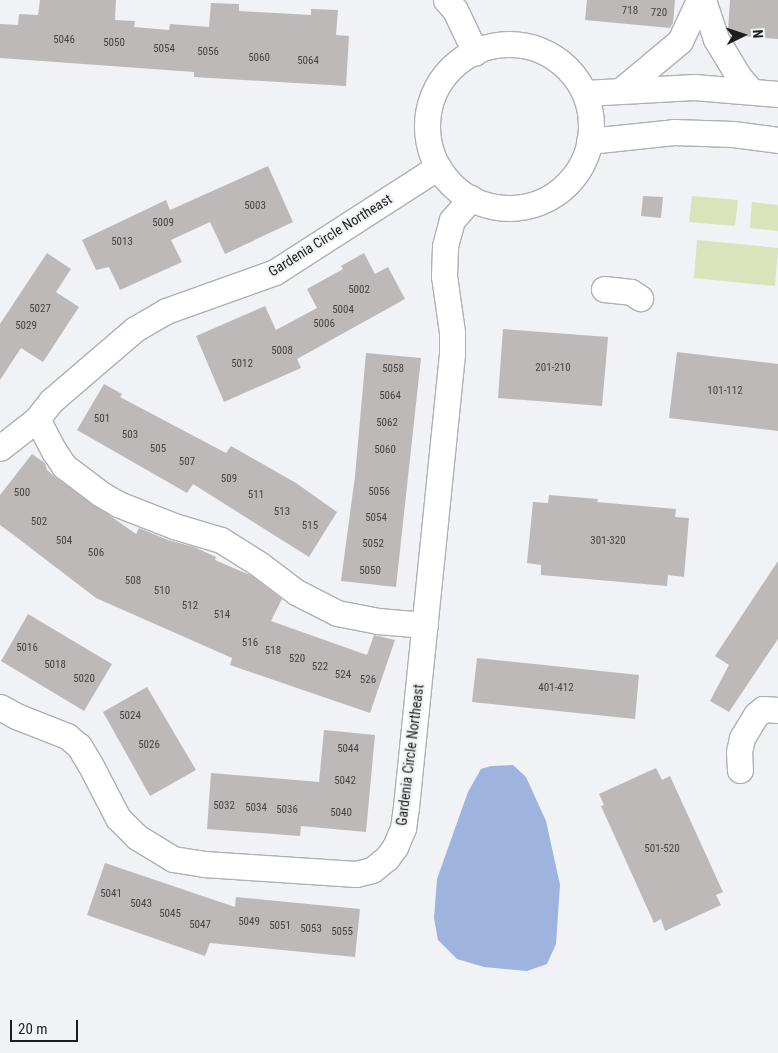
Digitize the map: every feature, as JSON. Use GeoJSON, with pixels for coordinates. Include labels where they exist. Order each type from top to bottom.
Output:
{"type":"FeatureCollection","features":[{"type":"Feature","properties":{"kind":"street"},"geometry":{"type":"LineString","coordinates":[[446,0],[455,10],[475,52]]}},
{"type":"Feature","properties":{"kind":"street"},"geometry":{"type":"LineString","coordinates":[[620,91],[680,41],[699,0]]}},
{"type":"Feature","properties":{"kind":"street"},"geometry":{"type":"LineString","coordinates":[[703,0],[716,39],[739,77],[751,91]]}},
{"type":"Feature","properties":{"kind":"street"},"geometry":{"type":"LineString","coordinates":[[513,43],[537,48],[558,59],[575,76],[585,94],[592,122],[589,149],[576,174],[556,194],[531,206],[503,208],[471,198],[454,188],[438,167],[429,144],[427,118],[434,94],[447,72],[466,56],[489,46],[513,43]]}},
{"type":"Feature","properties":{"kind":"street"},"geometry":{"type":"LineString","coordinates":[[585,94],[694,87],[778,94]]}},
{"type":"Feature","properties":{"kind":"street"},"geometry":{"type":"LineString","coordinates":[[590,141],[674,132],[733,134],[778,140]]}},
{"type":"Feature","properties":{"kind":"street","name":"Gardenia Circle Northeast"},"geometry":{"type":"LineString","coordinates":[[0,448],[37,419],[51,401],[135,329],[166,311],[276,272],[438,167]]}},
{"type":"Feature","properties":{"kind":"street","name":"Gardenia Circle Northeast"},"geometry":{"type":"LineString","coordinates":[[0,707],[16,716],[67,736],[79,746],[118,818],[137,837],[173,859],[204,864],[356,874],[372,870],[387,858],[395,847],[403,828],[452,353],[452,332],[444,276],[444,246],[452,220],[471,198]]}},
{"type":"Feature","properties":{"kind":"street"},"geometry":{"type":"LineString","coordinates":[[604,289],[631,292],[640,298]]}},
{"type":"Feature","properties":{"kind":"street"},"geometry":{"type":"LineString","coordinates":[[37,419],[64,466],[101,494],[118,504],[221,540],[259,564],[296,592],[337,614],[378,621],[425,625]]}},
{"type":"Feature","properties":{"kind":"street"},"geometry":{"type":"LineString","coordinates":[[740,770],[739,752],[742,738],[756,715],[763,709],[778,710]]}},
{"type":"Feature","properties":{"kind":"green space"},"geometry":{"type":"Polygon","coordinates":[[[692,196],[738,200],[735,226],[689,222],[692,196]]]}},
{"type":"Feature","properties":{"kind":"green space"},"geometry":{"type":"Polygon","coordinates":[[[752,202],[778,205],[778,231],[750,228],[752,202]]]}},
{"type":"Feature","properties":{"kind":"green space"},"geometry":{"type":"Polygon","coordinates":[[[697,240],[778,248],[775,286],[694,278],[697,240]]]}},
{"type":"Feature","properties":{"kind":"water"},"geometry":{"type":"Polygon","coordinates":[[[513,765],[526,777],[546,821],[560,885],[556,944],[547,964],[527,971],[484,967],[457,959],[438,940],[434,918],[437,879],[468,792],[481,769],[491,766],[513,765]]]}},
{"type":"Feature","properties":{"kind":"building"},"geometry":{"type":"Polygon","coordinates":[[[40,0],[116,0],[115,20],[135,21],[134,27],[169,30],[170,24],[209,27],[211,3],[239,4],[239,11],[311,15],[311,9],[338,10],[336,35],[349,36],[346,86],[194,77],[194,72],[0,58],[0,24],[18,25],[19,14],[38,15],[40,0]]]}},
{"type":"Feature","properties":{"kind":"building"},"geometry":{"type":"Polygon","coordinates":[[[587,0],[675,0],[673,23],[670,28],[585,20],[587,0]]]}},
{"type":"Feature","properties":{"kind":"building"},"geometry":{"type":"Polygon","coordinates":[[[730,0],[778,0],[778,39],[731,35],[728,30],[730,0]]]}},
{"type":"Feature","properties":{"kind":"building"},"geometry":{"type":"Polygon","coordinates":[[[268,166],[293,222],[225,254],[210,222],[171,240],[182,262],[120,290],[109,267],[96,270],[82,240],[166,200],[170,210],[268,166]]]}},
{"type":"Feature","properties":{"kind":"building"},"geometry":{"type":"Polygon","coordinates":[[[643,196],[663,197],[661,218],[641,216],[643,196]]]}},
{"type":"Feature","properties":{"kind":"building"},"geometry":{"type":"Polygon","coordinates":[[[47,253],[71,269],[56,292],[79,307],[43,362],[21,348],[0,380],[0,324],[47,253]]]}},
{"type":"Feature","properties":{"kind":"building"},"geometry":{"type":"Polygon","coordinates":[[[364,253],[375,274],[388,267],[405,299],[297,359],[301,368],[224,402],[196,336],[265,306],[276,330],[317,308],[307,289],[343,269],[341,266],[364,253]]]}},
{"type":"Feature","properties":{"kind":"building"},"geometry":{"type":"Polygon","coordinates":[[[503,329],[608,337],[602,406],[498,398],[503,329]]]}},
{"type":"Feature","properties":{"kind":"building"},"geometry":{"type":"Polygon","coordinates":[[[677,352],[778,364],[778,431],[669,418],[677,352]]]}},
{"type":"Feature","properties":{"kind":"building"},"geometry":{"type":"Polygon","coordinates":[[[366,353],[421,358],[396,587],[341,581],[355,476],[366,353]]]}},
{"type":"Feature","properties":{"kind":"building"},"geometry":{"type":"Polygon","coordinates":[[[104,384],[122,394],[120,397],[226,453],[231,446],[296,483],[337,512],[309,557],[193,484],[187,493],[77,430],[104,384]]]}},
{"type":"Feature","properties":{"kind":"building"},"geometry":{"type":"Polygon","coordinates":[[[32,454],[45,463],[47,470],[55,477],[136,534],[139,528],[168,540],[194,547],[216,557],[215,560],[252,576],[282,599],[271,621],[367,655],[374,635],[395,640],[370,713],[230,665],[232,658],[96,598],[0,525],[0,495],[32,454]]]}},
{"type":"Feature","properties":{"kind":"building"},"geometry":{"type":"Polygon","coordinates":[[[549,495],[598,499],[597,502],[676,509],[675,517],[689,518],[684,577],[668,575],[667,586],[541,575],[541,565],[527,563],[533,502],[548,503],[549,495]]]}},
{"type":"Feature","properties":{"kind":"building"},"geometry":{"type":"Polygon","coordinates":[[[778,561],[778,639],[729,712],[710,701],[729,665],[715,656],[778,561]]]}},
{"type":"Feature","properties":{"kind":"building"},"geometry":{"type":"Polygon","coordinates":[[[28,614],[112,664],[84,711],[1,661],[28,614]]]}},
{"type":"Feature","properties":{"kind":"building"},"geometry":{"type":"Polygon","coordinates":[[[477,658],[639,675],[635,719],[472,702],[477,658]]]}},
{"type":"Feature","properties":{"kind":"building"},"geometry":{"type":"Polygon","coordinates":[[[147,687],[196,770],[150,796],[103,712],[147,687]]]}},
{"type":"Feature","properties":{"kind":"building"},"geometry":{"type":"Polygon","coordinates":[[[324,730],[375,735],[366,832],[301,826],[300,836],[207,829],[211,773],[319,782],[324,730]]]}},
{"type":"Feature","properties":{"kind":"building"},"geometry":{"type":"Polygon","coordinates":[[[656,768],[662,780],[670,776],[723,892],[716,895],[721,905],[665,931],[661,919],[654,923],[601,806],[604,805],[599,794],[656,768]]]}},
{"type":"Feature","properties":{"kind":"building"},"geometry":{"type":"Polygon","coordinates":[[[105,863],[235,907],[236,897],[360,909],[355,957],[210,943],[205,956],[87,915],[105,863]]]}}]}
